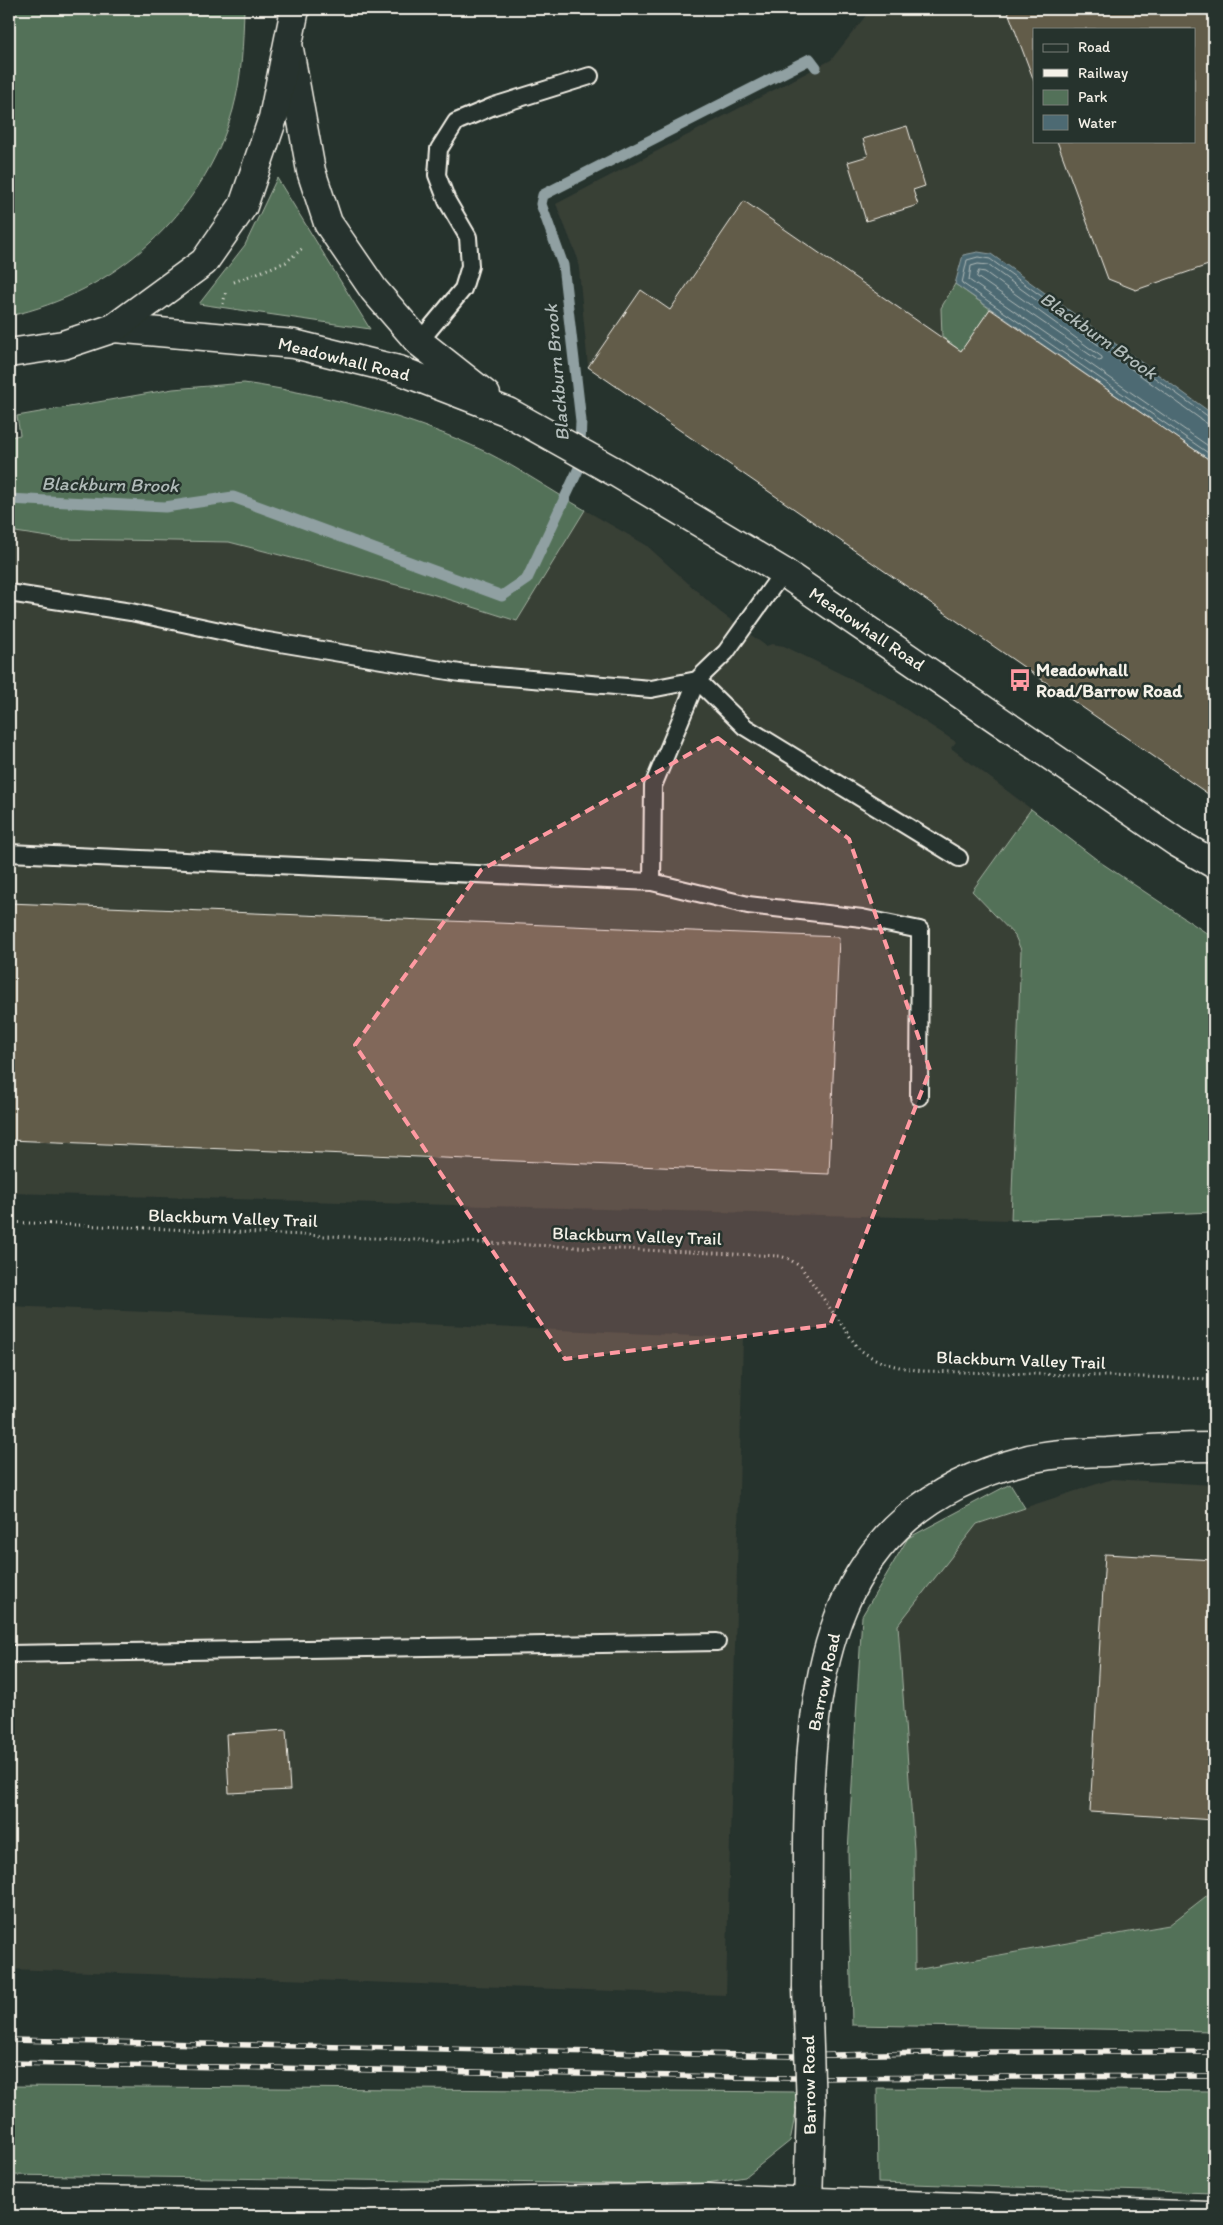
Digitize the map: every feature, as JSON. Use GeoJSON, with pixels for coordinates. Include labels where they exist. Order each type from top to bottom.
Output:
{"type":"FeatureCollection","features":[{"type":"Feature","properties":{"kind":"main road"},"geometry":{"type":"LineString","coordinates":[[9,353],[64,345],[114,328],[204,262],[243,206],[273,118],[289,49],[295,9]]}},
{"type":"Feature","properties":{"kind":"main road","name":"Meadowhall Road"},"geometry":{"type":"LineString","coordinates":[[289,49],[310,171],[328,223],[374,290],[419,342],[508,412]]}},
{"type":"Feature","properties":{"kind":"main road","name":"Meadowhall Road"},"geometry":{"type":"LineString","coordinates":[[114,328],[294,344],[399,370],[508,412],[617,473],[783,572],[1176,842],[1214,864]]}},
{"type":"Feature","properties":{"kind":"main road","name":"Barrow Road"},"geometry":{"type":"LineString","coordinates":[[808,2201],[810,2109],[807,1988],[809,1774],[816,1704],[829,1645],[839,1613],[852,1587],[876,1550],[898,1526],[923,1506],[955,1487],[1008,1465],[1059,1454],[1214,1447]]}},
{"type":"Feature","properties":{"kind":"main road"},"geometry":{"type":"LineString","coordinates":[[9,2198],[366,2204],[675,2198],[808,2201],[1104,2215],[1209,2216]]}},
{"type":"Feature","properties":{"kind":"lane"},"geometry":{"type":"LineString","coordinates":[[419,342],[464,289],[470,266],[468,237],[447,202],[436,175],[439,149],[456,122],[494,106],[590,76]]}},
{"type":"Feature","properties":{"kind":"lane"},"geometry":{"type":"LineString","coordinates":[[652,882],[653,786],[697,680],[726,652],[783,572]]}},
{"type":"Feature","properties":{"kind":"lane"},"geometry":{"type":"LineString","coordinates":[[9,593],[131,612],[262,640],[460,673],[651,689],[697,680]]}},
{"type":"Feature","properties":{"kind":"lane"},"geometry":{"type":"LineString","coordinates":[[697,680],[746,726],[959,858]]}},
{"type":"Feature","properties":{"kind":"lane"},"geometry":{"type":"LineString","coordinates":[[9,853],[652,882],[748,905],[862,918],[920,930],[919,1097]]}},
{"type":"Feature","properties":{"kind":"lane"},"geometry":{"type":"LineString","coordinates":[[9,1654],[717,1642]]}},
{"type":"Feature","properties":{"kind":"path"},"geometry":{"type":"LineString","coordinates":[[231,284],[286,262],[328,223]]}},
{"type":"Feature","properties":{"kind":"path"},"geometry":{"type":"LineString","coordinates":[[218,337],[225,292],[228,288]]}},
{"type":"Feature","properties":{"kind":"path","name":"Blackburn Valley Trail"},"geometry":{"type":"LineString","coordinates":[[9,1222],[780,1256],[789,1259],[801,1267],[858,1348],[868,1356],[893,1366],[924,1371],[1214,1379]]}},
{"type":"Feature","properties":{"kind":"highlighted area"},"geometry":{"type":"Polygon","coordinates":[[[718,738],[849,839],[930,1070],[830,1325],[565,1359],[355,1045],[481,870],[718,738]]]}},
{"type":"Feature","properties":{"kind":"shaded area"},"geometry":{"type":"Polygon","coordinates":[[[871,9],[1214,9],[1214,798],[588,367],[578,259],[556,204],[831,60],[871,9]]]}},
{"type":"Feature","properties":{"kind":"shaded area"},"geometry":{"type":"Polygon","coordinates":[[[585,510],[646,545],[720,612],[766,646],[772,644],[784,646],[882,694],[956,742],[951,748],[1031,809],[972,891],[1015,936],[1021,950],[1011,1220],[9,1193],[9,531],[61,539],[229,542],[432,594],[517,621],[585,510]]]}},
{"type":"Feature","properties":{"kind":"shaded area"},"geometry":{"type":"Polygon","coordinates":[[[9,1306],[743,1338],[726,1995],[9,1969],[9,1306]]]}},
{"type":"Feature","properties":{"kind":"shaded area"},"geometry":{"type":"Polygon","coordinates":[[[1112,1479],[1214,1485],[1214,1890],[1169,1925],[915,1970],[914,1850],[898,1625],[972,1525],[1112,1479]]]}},
{"type":"Feature","properties":{"kind":"green space"},"geometry":{"type":"Polygon","coordinates":[[[9,9],[244,9],[240,73],[233,110],[219,148],[200,183],[177,215],[149,244],[118,268],[84,289],[48,305],[9,316],[9,9]]]}},
{"type":"Feature","properties":{"kind":"green space"},"geometry":{"type":"Polygon","coordinates":[[[277,178],[370,329],[199,304],[245,245],[277,178]]]}},
{"type":"Feature","properties":{"kind":"green space"},"geometry":{"type":"Polygon","coordinates":[[[955,284],[990,309],[961,351],[942,337],[941,308],[955,284]]]}},
{"type":"Feature","properties":{"kind":"green space"},"geometry":{"type":"Polygon","coordinates":[[[244,383],[368,408],[428,428],[486,452],[585,510],[517,621],[432,594],[229,542],[61,539],[9,531],[9,437],[20,435],[17,416],[173,389],[244,383]]]}},
{"type":"Feature","properties":{"kind":"green space"},"geometry":{"type":"Polygon","coordinates":[[[1031,809],[1100,862],[1214,938],[1214,1212],[1011,1220],[1021,950],[1015,936],[972,891],[1031,809]]]}},
{"type":"Feature","properties":{"kind":"green space"},"geometry":{"type":"Polygon","coordinates":[[[1010,1484],[1025,1508],[977,1524],[898,1625],[914,1850],[915,1970],[1169,1925],[1214,1890],[1214,2031],[852,2025],[848,1852],[862,1616],[908,1538],[1010,1484]]]}},
{"type":"Feature","properties":{"kind":"green space"},"geometry":{"type":"Polygon","coordinates":[[[9,2086],[800,2092],[790,2141],[745,2177],[694,2185],[9,2175],[9,2086]]]}},
{"type":"Feature","properties":{"kind":"green space"},"geometry":{"type":"Polygon","coordinates":[[[877,2088],[1214,2091],[1214,2193],[878,2183],[877,2088]]]}},
{"type":"Feature","properties":{"kind":"water"},"geometry":{"type":"Polygon","coordinates":[[[978,252],[991,254],[1214,415],[1214,463],[955,284],[963,255],[978,252]]]}},
{"type":"Feature","properties":{"kind":"building"},"geometry":{"type":"Polygon","coordinates":[[[1007,9],[1214,9],[1214,263],[1136,290],[1108,279],[1057,142],[1196,142],[1196,28],[1033,28],[1033,78],[1007,9]]]}},
{"type":"Feature","properties":{"kind":"building"},"geometry":{"type":"Polygon","coordinates":[[[907,126],[925,186],[913,190],[918,205],[866,221],[848,162],[868,156],[863,139],[907,126]]]}},
{"type":"Feature","properties":{"kind":"building"},"geometry":{"type":"Polygon","coordinates":[[[744,201],[961,351],[990,309],[1214,463],[1214,798],[588,367],[641,290],[670,310],[744,201]]]}},
{"type":"Feature","properties":{"kind":"building"},"geometry":{"type":"Polygon","coordinates":[[[9,903],[839,937],[829,1174],[9,1140],[9,903]]]}},
{"type":"Feature","properties":{"kind":"building"},"geometry":{"type":"Polygon","coordinates":[[[1105,1554],[1214,1560],[1214,1820],[1090,1812],[1105,1554]]]}},
{"type":"Feature","properties":{"kind":"building"},"geometry":{"type":"Polygon","coordinates":[[[286,1730],[290,1790],[229,1793],[226,1734],[286,1730]]]}},
{"type":"Feature","properties":{"kind":"waterway","name":"Blackburn Brook"},"geometry":{"type":"LineString","coordinates":[[9,499],[165,507],[233,497],[502,596],[527,579],[579,468],[581,421],[563,265],[541,204],[543,195],[810,59],[816,67]]}},
{"type":"Feature","properties":{"kind":"railway"},"geometry":{"type":"LineString","coordinates":[[9,2040],[790,2056],[973,2052],[1214,2052]]}},
{"type":"Feature","properties":{"kind":"railway"},"geometry":{"type":"LineString","coordinates":[[9,2063],[788,2078],[1214,2076]]}},
{"type":"Feature","properties":{"kind":"place","name":"Meadowhall Road/Barrow Road"},"geometry":{"type":"Point","coordinates":[1020,680]}}]}
